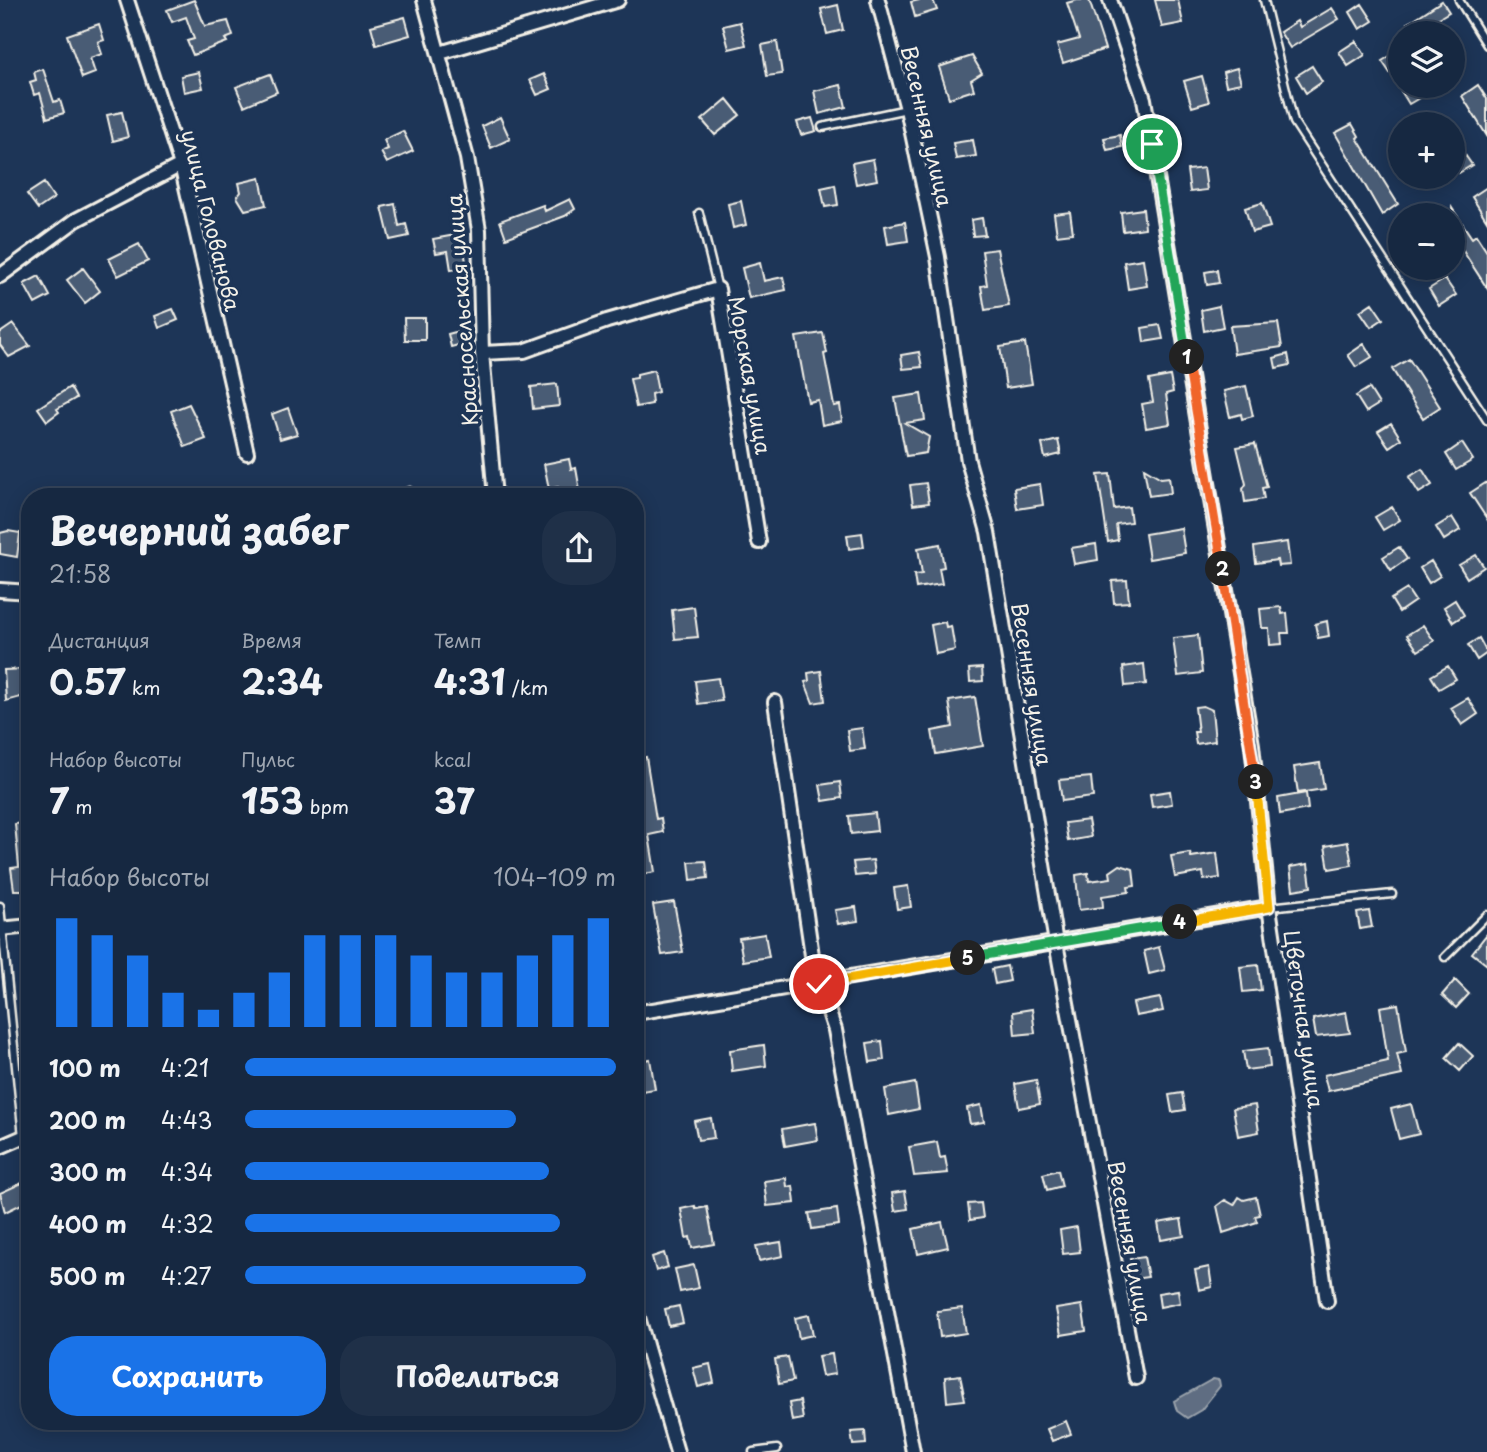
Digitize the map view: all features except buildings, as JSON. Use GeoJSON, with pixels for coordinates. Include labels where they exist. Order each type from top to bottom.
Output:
{"type":"FeatureCollection","features":[{"type":"Feature","properties":{"kind":"street","name":"улица Голованова"},"geometry":{"type":"LineString","coordinates":[[127,0],[181,165],[247,453]]}},
{"type":"Feature","properties":{"kind":"street","name":"Красносельская улица"},"geometry":{"type":"LineString","coordinates":[[425,0],[467,158],[479,230],[482,353],[494,488]]}},
{"type":"Feature","properties":{"kind":"street"},"geometry":{"type":"LineString","coordinates":[[440,53],[618,0]]}},
{"type":"Feature","properties":{"kind":"street","name":"Весенняя улица"},"geometry":{"type":"LineString","coordinates":[[878,0],[907,109],[938,257],[968,461],[988,532],[1056,943],[1136,1378]]}},
{"type":"Feature","properties":{"kind":"street","name":"Цветочная улица"},"geometry":{"type":"LineString","coordinates":[[1110,0],[1146,110],[1252,745],[1269,907],[1327,1301]]}},
{"type":"Feature","properties":{"kind":"street"},"geometry":{"type":"LineString","coordinates":[[0,276],[76,220],[181,165]]}},
{"type":"Feature","properties":{"kind":"street","name":"Морская улица"},"geometry":{"type":"LineString","coordinates":[[482,353],[524,351],[607,321],[718,289],[759,542]]}},
{"type":"Feature","properties":{"kind":"street"},"geometry":{"type":"LineString","coordinates":[[0,590],[21,591]]}},
{"type":"Feature","properties":{"kind":"street"},"geometry":{"type":"LineString","coordinates":[[775,702],[814,968],[835,1030],[913,1452]]}},
{"type":"Feature","properties":{"kind":"street"},"geometry":{"type":"LineString","coordinates":[[644,1012],[1269,907]]}},
{"type":"Feature","properties":{"kind":"street"},"geometry":{"type":"LineString","coordinates":[[1,929],[21,927]]}},
{"type":"Feature","properties":{"kind":"street"},"geometry":{"type":"LineString","coordinates":[[0,1147],[21,1137]]}},
{"type":"Feature","properties":{"kind":"street"},"geometry":{"type":"LineString","coordinates":[[644,1338],[677,1452]]}},
{"type":"Feature","properties":{"kind":"lane"},"geometry":{"type":"LineString","coordinates":[[1264,0],[1294,122],[1487,421]]}},
{"type":"Feature","properties":{"kind":"lane"},"geometry":{"type":"LineString","coordinates":[[1459,0],[1487,45]]}},
{"type":"Feature","properties":{"kind":"lane"},"geometry":{"type":"LineString","coordinates":[[822,127],[907,109]]}},
{"type":"Feature","properties":{"kind":"lane"},"geometry":{"type":"LineString","coordinates":[[699,213],[718,289]]}},
{"type":"Feature","properties":{"kind":"lane"},"geometry":{"type":"LineString","coordinates":[[1269,907],[1392,894]]}},
{"type":"Feature","properties":{"kind":"lane"},"geometry":{"type":"LineString","coordinates":[[0,906],[21,1094]]}},
{"type":"Feature","properties":{"kind":"lane"},"geometry":{"type":"LineString","coordinates":[[1445,957],[1487,915]]}},
{"type":"Feature","properties":{"kind":"lane"},"geometry":{"type":"LineString","coordinates":[[753,1452],[777,1449]]}},
{"type":"Feature","properties":{"kind":"shaded area"},"geometry":{"type":"Polygon","coordinates":[[[1213,1379],[1219,1380],[1220,1386],[1201,1410],[1187,1418],[1177,1411],[1174,1401],[1213,1379]]]}},
{"type":"Feature","properties":{"kind":"route"},"geometry":{"type":"LineString","coordinates":[[819,984],[1269,907],[1252,745],[1164,230],[1152,144]]}}]}
